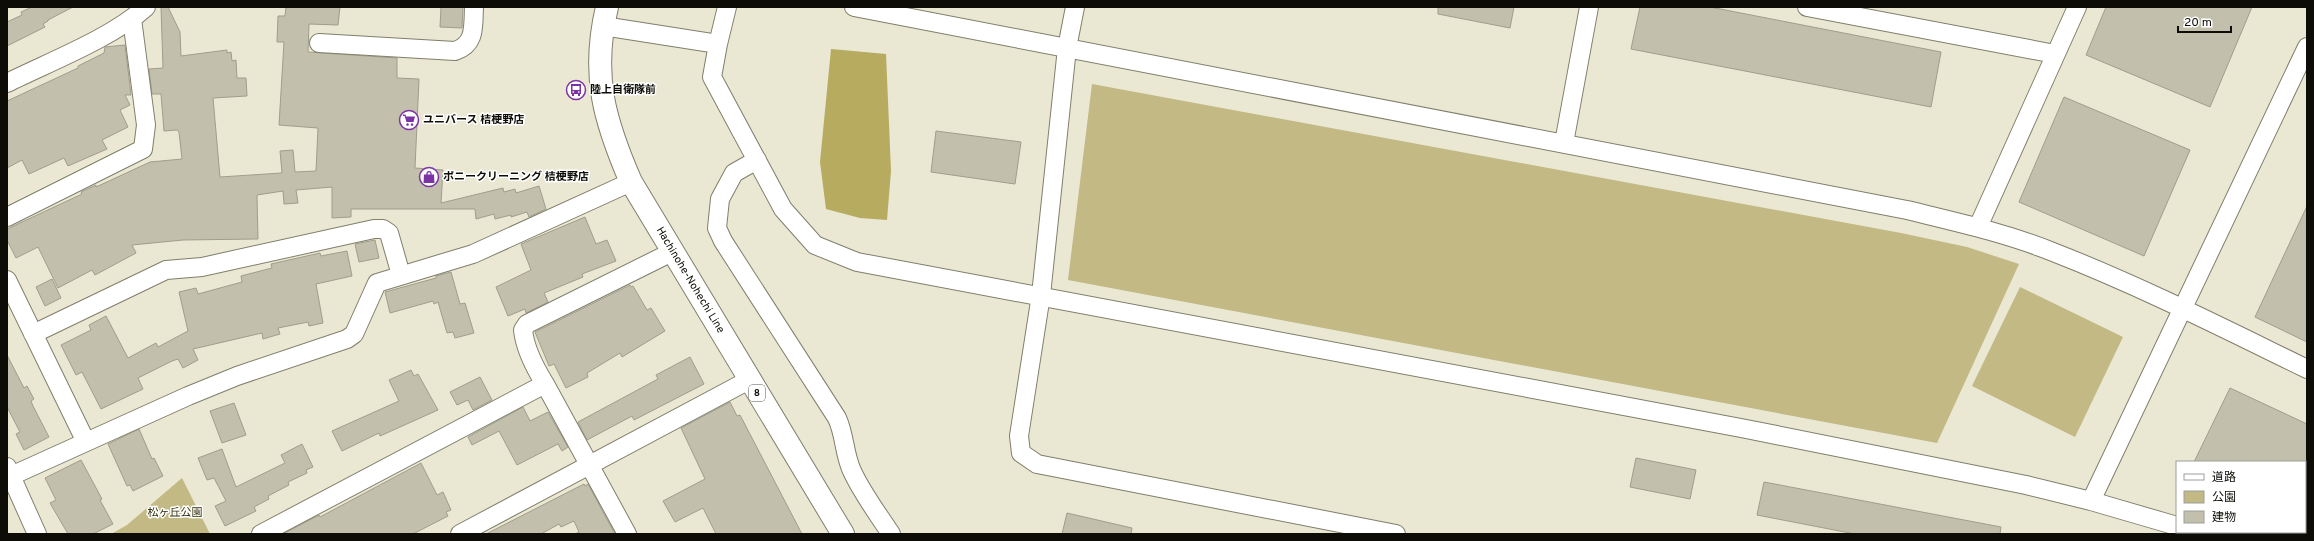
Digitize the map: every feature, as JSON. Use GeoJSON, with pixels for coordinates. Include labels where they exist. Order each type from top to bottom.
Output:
{"type":"FeatureCollection","features":[{"type":"Feature","properties":{"kind":"main road","name":"Hachinohe-Nohechi Line"},"geometry":{"type":"LineString","coordinates":[[605,17],[600,64],[602,98],[612,139],[631,182],[839,533]]}},
{"type":"Feature","properties":{"kind":"street"},"geometry":{"type":"LineString","coordinates":[[7,83],[132,19],[146,7]]}},
{"type":"Feature","properties":{"kind":"street"},"geometry":{"type":"LineString","coordinates":[[319,43],[455,52],[464,48],[471,38],[474,7]]}},
{"type":"Feature","properties":{"kind":"street"},"geometry":{"type":"LineString","coordinates":[[727,7],[712,77],[784,209],[815,244],[857,262],[1041,295],[1742,428],[2026,485],[2091,501],[2176,526]]}},
{"type":"Feature","properties":{"kind":"street"},"geometry":{"type":"LineString","coordinates":[[854,7],[1907,210],[1978,227],[2052,251],[2182,308],[2307,369]]}},
{"type":"Feature","properties":{"kind":"street"},"geometry":{"type":"LineString","coordinates":[[1075,7],[1067,48],[1041,295],[1019,436],[1021,453],[1037,464],[1350,529],[1396,534]]}},
{"type":"Feature","properties":{"kind":"street"},"geometry":{"type":"LineString","coordinates":[[1564,143],[1589,7]]}},
{"type":"Feature","properties":{"kind":"street"},"geometry":{"type":"LineString","coordinates":[[1807,7],[1845,11],[2055,54]]}},
{"type":"Feature","properties":{"kind":"street"},"geometry":{"type":"LineString","coordinates":[[1978,227],[2077,7]]}},
{"type":"Feature","properties":{"kind":"street"},"geometry":{"type":"LineString","coordinates":[[605,17],[718,44]]}},
{"type":"Feature","properties":{"kind":"street"},"geometry":{"type":"LineString","coordinates":[[7,217],[143,149],[146,125],[132,19]]}},
{"type":"Feature","properties":{"kind":"street"},"geometry":{"type":"LineString","coordinates":[[2091,501],[2307,47]]}},
{"type":"Feature","properties":{"kind":"street"},"geometry":{"type":"LineString","coordinates":[[757,160],[734,173],[726,185],[720,199],[717,228],[723,241],[837,418],[843,430],[852,472],[891,534]]}},
{"type":"Feature","properties":{"kind":"street"},"geometry":{"type":"LineString","coordinates":[[37,534],[9,471],[86,442],[202,390],[347,340],[354,334],[377,283],[401,274],[474,254],[631,182]]}},
{"type":"Feature","properties":{"kind":"street"},"geometry":{"type":"LineString","coordinates":[[33,334],[166,270],[215,265],[374,229],[383,229],[389,233],[401,274]]}},
{"type":"Feature","properties":{"kind":"street"},"geometry":{"type":"LineString","coordinates":[[627,534],[591,466],[537,372],[524,338],[523,330],[527,324],[672,252]]}},
{"type":"Feature","properties":{"kind":"street"},"geometry":{"type":"LineString","coordinates":[[7,280],[86,442]]}},
{"type":"Feature","properties":{"kind":"street"},"geometry":{"type":"LineString","coordinates":[[460,534],[591,466],[749,380]]}},
{"type":"Feature","properties":{"kind":"street"},"geometry":{"type":"LineString","coordinates":[[261,534],[545,384]]}},
{"type":"Feature","properties":{"kind":"green space"},"geometry":{"type":"Polygon","coordinates":[[[1092,84],[1901,233],[1967,247],[2019,264],[1937,443],[1068,280],[1092,84]]]}},
{"type":"Feature","properties":{"kind":"green space"},"geometry":{"type":"Polygon","coordinates":[[[2020,287],[2123,337],[2075,437],[1972,386],[2020,287]]]}},
{"type":"Feature","properties":{"kind":"green space","name":"松ヶ丘公園"},"geometry":{"type":"Polygon","coordinates":[[[182,478],[210,534],[111,534],[127,525],[182,478]]]}},
{"type":"Feature","properties":{"kind":"shaded area"},"geometry":{"type":"Polygon","coordinates":[[[831,49],[886,54],[891,171],[887,220],[860,218],[826,209],[820,162],[831,49]]]}},
{"type":"Feature","properties":{"kind":"building"},"geometry":{"type":"Polygon","coordinates":[[[32,7],[73,7],[48,20],[43,24],[45,27],[7,46],[7,22],[22,15],[21,12],[32,7]]]}},
{"type":"Feature","properties":{"kind":"building"},"geometry":{"type":"Polygon","coordinates":[[[161,7],[168,7],[180,32],[181,56],[227,50],[227,53],[231,52],[232,61],[236,60],[237,78],[246,78],[247,96],[213,98],[220,177],[282,173],[280,151],[293,150],[295,172],[316,171],[318,128],[279,125],[284,42],[277,42],[278,16],[285,16],[286,7],[340,7],[338,25],[309,24],[308,52],[397,58],[397,78],[419,79],[415,168],[443,170],[441,203],[503,188],[504,192],[515,189],[516,193],[539,186],[546,209],[529,217],[527,212],[511,217],[511,215],[495,219],[494,214],[476,219],[475,209],[351,209],[351,217],[332,218],[332,187],[296,190],[298,203],[284,204],[283,191],[257,195],[258,239],[183,240],[132,245],[136,253],[95,275],[92,270],[58,288],[38,247],[16,258],[7,240],[7,229],[82,194],[81,192],[96,185],[96,187],[150,162],[182,159],[179,132],[177,130],[164,131],[161,94],[152,94],[149,69],[163,68],[161,7]]]}},
{"type":"Feature","properties":{"kind":"building"},"geometry":{"type":"Polygon","coordinates":[[[441,7],[463,7],[462,28],[440,27],[441,7]]]}},
{"type":"Feature","properties":{"kind":"building"},"geometry":{"type":"Polygon","coordinates":[[[1438,7],[1514,7],[1510,28],[1438,14],[1438,7]]]}},
{"type":"Feature","properties":{"kind":"building"},"geometry":{"type":"Polygon","coordinates":[[[1640,7],[1710,7],[1941,52],[1931,107],[1631,49],[1640,7]]]}},
{"type":"Feature","properties":{"kind":"building"},"geometry":{"type":"Polygon","coordinates":[[[2106,7],[2252,7],[2210,107],[2086,55],[2106,7]]]}},
{"type":"Feature","properties":{"kind":"building"},"geometry":{"type":"Polygon","coordinates":[[[125,45],[131,95],[125,95],[130,105],[120,110],[128,127],[102,140],[107,149],[68,166],[64,158],[29,174],[22,160],[7,168],[7,101],[78,68],[78,66],[104,53],[105,47],[125,45]]]}},
{"type":"Feature","properties":{"kind":"building"},"geometry":{"type":"Polygon","coordinates":[[[2064,97],[2190,150],[2144,256],[2019,202],[2064,97]]]}},
{"type":"Feature","properties":{"kind":"building"},"geometry":{"type":"Polygon","coordinates":[[[936,131],[1021,142],[1015,184],[931,172],[936,131]]]}},
{"type":"Feature","properties":{"kind":"building"},"geometry":{"type":"Polygon","coordinates":[[[2307,206],[2307,342],[2255,317],[2307,206]]]}},
{"type":"Feature","properties":{"kind":"building"},"geometry":{"type":"Polygon","coordinates":[[[585,217],[596,244],[607,240],[616,261],[582,274],[583,277],[544,293],[548,302],[526,313],[525,309],[508,316],[496,287],[531,270],[521,244],[585,217]]]}},
{"type":"Feature","properties":{"kind":"building"},"geometry":{"type":"Polygon","coordinates":[[[375,240],[379,258],[359,262],[355,244],[375,240]]]}},
{"type":"Feature","properties":{"kind":"building"},"geometry":{"type":"Polygon","coordinates":[[[347,251],[352,276],[316,284],[323,323],[309,326],[308,322],[278,328],[280,334],[263,339],[262,333],[193,349],[198,360],[183,368],[178,359],[138,378],[143,389],[101,409],[82,372],[76,375],[61,345],[91,330],[89,325],[106,316],[128,358],[156,343],[158,347],[188,331],[179,292],[196,288],[198,294],[242,282],[241,276],[272,268],[271,264],[320,253],[321,256],[347,251]]]}},
{"type":"Feature","properties":{"kind":"building"},"geometry":{"type":"Polygon","coordinates":[[[451,272],[460,304],[465,303],[474,333],[455,338],[453,332],[447,333],[438,302],[434,304],[433,301],[390,313],[385,292],[436,278],[436,276],[451,272]]]}},
{"type":"Feature","properties":{"kind":"building"},"geometry":{"type":"Polygon","coordinates":[[[52,279],[61,298],[45,306],[36,287],[52,279]]]}},
{"type":"Feature","properties":{"kind":"building"},"geometry":{"type":"Polygon","coordinates":[[[630,285],[631,287],[633,286],[647,310],[651,308],[665,331],[622,357],[620,353],[587,373],[588,377],[566,388],[554,364],[549,366],[535,332],[630,285]]]}},
{"type":"Feature","properties":{"kind":"building"},"geometry":{"type":"Polygon","coordinates":[[[7,355],[24,388],[27,386],[34,399],[31,401],[49,437],[24,450],[16,434],[20,432],[7,407],[7,355]]]}},
{"type":"Feature","properties":{"kind":"building"},"geometry":{"type":"Polygon","coordinates":[[[690,357],[704,384],[634,420],[632,416],[587,440],[578,422],[658,379],[656,375],[690,357]]]}},
{"type":"Feature","properties":{"kind":"building"},"geometry":{"type":"Polygon","coordinates":[[[411,370],[414,376],[418,374],[438,410],[380,436],[379,433],[342,451],[332,431],[399,401],[389,380],[411,370]]]}},
{"type":"Feature","properties":{"kind":"building"},"geometry":{"type":"Polygon","coordinates":[[[480,377],[492,400],[473,410],[468,400],[457,405],[450,392],[480,377]]]}},
{"type":"Feature","properties":{"kind":"building"},"geometry":{"type":"Polygon","coordinates":[[[2230,388],[2307,424],[2307,462],[2194,461],[2230,388]]]}},
{"type":"Feature","properties":{"kind":"building"},"geometry":{"type":"Polygon","coordinates":[[[730,402],[737,416],[740,415],[802,534],[716,534],[703,508],[675,522],[663,501],[705,479],[681,428],[730,402]]]}},
{"type":"Feature","properties":{"kind":"building"},"geometry":{"type":"Polygon","coordinates":[[[234,403],[246,435],[222,443],[210,411],[234,403]]]}},
{"type":"Feature","properties":{"kind":"building"},"geometry":{"type":"Polygon","coordinates":[[[523,407],[530,421],[548,412],[568,447],[562,451],[558,444],[517,465],[499,431],[472,445],[468,437],[523,407]]]}},
{"type":"Feature","properties":{"kind":"building"},"geometry":{"type":"Polygon","coordinates":[[[139,429],[152,459],[154,458],[163,476],[133,491],[130,485],[127,486],[108,444],[139,429]]]}},
{"type":"Feature","properties":{"kind":"building"},"geometry":{"type":"Polygon","coordinates":[[[302,444],[313,467],[306,470],[307,473],[288,482],[289,485],[268,496],[269,499],[254,507],[256,511],[225,526],[215,506],[226,501],[214,478],[207,480],[198,458],[222,449],[236,487],[285,463],[281,455],[302,444]]]}},
{"type":"Feature","properties":{"kind":"building"},"geometry":{"type":"Polygon","coordinates":[[[1636,458],[1696,470],[1690,499],[1630,487],[1636,458]]]}},
{"type":"Feature","properties":{"kind":"building"},"geometry":{"type":"Polygon","coordinates":[[[81,460],[102,499],[100,500],[113,524],[93,534],[68,534],[50,503],[56,500],[45,478],[81,460]]]}},
{"type":"Feature","properties":{"kind":"building"},"geometry":{"type":"Polygon","coordinates":[[[421,463],[437,495],[443,492],[451,510],[446,512],[448,516],[413,534],[283,534],[319,515],[320,517],[421,463]]]}},
{"type":"Feature","properties":{"kind":"building"},"geometry":{"type":"Polygon","coordinates":[[[1764,482],[2001,527],[2000,534],[1855,534],[1757,515],[1764,482]]]}},
{"type":"Feature","properties":{"kind":"building"},"geometry":{"type":"Polygon","coordinates":[[[584,484],[585,486],[588,484],[615,534],[575,534],[579,532],[574,521],[561,527],[559,524],[541,534],[486,534],[584,484]]]}},
{"type":"Feature","properties":{"kind":"building"},"geometry":{"type":"Polygon","coordinates":[[[1067,513],[1132,528],[1131,534],[1062,534],[1067,513]]]}},
{"type":"Feature","properties":{"kind":"place","name":"陸上自衛隊前"},"geometry":{"type":"Point","coordinates":[576,90]}},
{"type":"Feature","properties":{"kind":"place","name":"ユニバース 桔梗野店"},"geometry":{"type":"Point","coordinates":[409,120]}},
{"type":"Feature","properties":{"kind":"place","name":"ポニークリーニング 桔梗野店"},"geometry":{"type":"Point","coordinates":[429,177]}}]}
